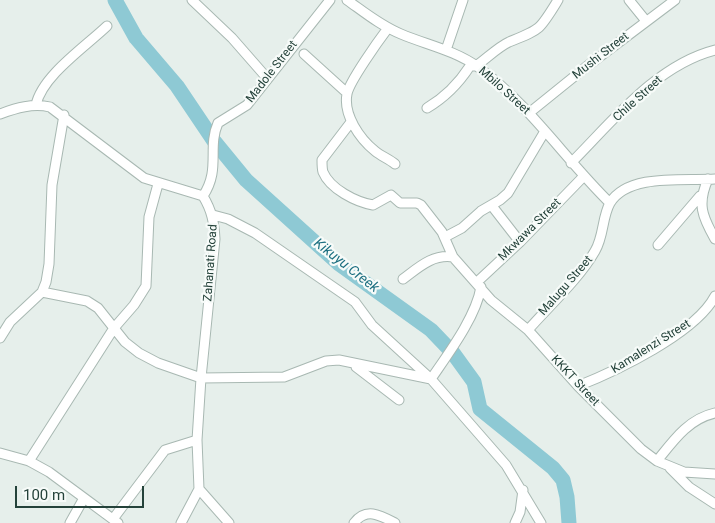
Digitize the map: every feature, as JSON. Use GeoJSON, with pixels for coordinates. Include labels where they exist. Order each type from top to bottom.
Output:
{"type":"FeatureCollection","features":[{"type":"Feature","properties":{"kind":"street"},"geometry":{"type":"LineString","coordinates":[[192,0],[232,38],[267,78]]}},
{"type":"Feature","properties":{"kind":"street","name":"Madole Street"},"geometry":{"type":"LineString","coordinates":[[203,196],[212,180],[214,141],[218,123],[247,105],[330,0]]}},
{"type":"Feature","properties":{"kind":"street","name":"Mbilo Street"},"geometry":{"type":"LineString","coordinates":[[347,0],[388,28],[446,50],[476,66],[529,114],[583,177],[610,203]]}},
{"type":"Feature","properties":{"kind":"street"},"geometry":{"type":"LineString","coordinates":[[446,50],[464,0]]}},
{"type":"Feature","properties":{"kind":"street"},"geometry":{"type":"LineString","coordinates":[[427,108],[439,101],[461,80],[470,66],[476,66],[509,42],[525,38],[542,27],[558,0]]}},
{"type":"Feature","properties":{"kind":"street"},"geometry":{"type":"LineString","coordinates":[[630,0],[646,21]]}},
{"type":"Feature","properties":{"kind":"street","name":"Mushi Street"},"geometry":{"type":"LineString","coordinates":[[529,114],[586,67],[675,0]]}},
{"type":"Feature","properties":{"kind":"street"},"geometry":{"type":"LineString","coordinates":[[36,105],[38,96],[53,76],[107,26]]}},
{"type":"Feature","properties":{"kind":"street"},"geometry":{"type":"LineString","coordinates":[[388,28],[374,46],[346,94],[347,110],[351,122],[374,150],[395,164]]}},
{"type":"Feature","properties":{"kind":"street"},"geometry":{"type":"LineString","coordinates":[[298,39],[304,54],[346,94]]}},
{"type":"Feature","properties":{"kind":"street","name":"Chile Street"},"geometry":{"type":"LineString","coordinates":[[571,163],[657,80],[682,64],[715,50]]}},
{"type":"Feature","properties":{"kind":"street"},"geometry":{"type":"LineString","coordinates":[[288,51],[304,54]]}},
{"type":"Feature","properties":{"kind":"street"},"geometry":{"type":"LineString","coordinates":[[0,114],[36,105],[50,107],[64,115],[129,169],[158,184],[203,196]]}},
{"type":"Feature","properties":{"kind":"street"},"geometry":{"type":"LineString","coordinates":[[0,338],[10,322],[42,292],[49,264],[52,185],[64,115]]}},
{"type":"Feature","properties":{"kind":"street","name":"KKKT Street"},"geometry":{"type":"LineString","coordinates":[[351,122],[322,160],[323,172],[339,191],[360,202],[372,205],[391,195],[400,202],[421,205],[445,237],[453,257],[491,300],[528,330],[578,386],[641,449],[657,461],[668,466],[700,474],[715,474]]}},
{"type":"Feature","properties":{"kind":"street"},"geometry":{"type":"LineString","coordinates":[[445,237],[462,228],[481,211],[500,200],[515,183],[545,131]]}},
{"type":"Feature","properties":{"kind":"street","name":"Mkwawa Street"},"geometry":{"type":"LineString","coordinates":[[478,285],[583,177]]}},
{"type":"Feature","properties":{"kind":"street"},"geometry":{"type":"LineString","coordinates":[[610,203],[624,190],[637,184],[654,181],[712,179]]}},
{"type":"Feature","properties":{"kind":"street"},"geometry":{"type":"LineString","coordinates":[[658,245],[712,179]]}},
{"type":"Feature","properties":{"kind":"street"},"geometry":{"type":"LineString","coordinates":[[29,462],[114,328],[134,305],[146,286],[149,217],[158,184]]}},
{"type":"Feature","properties":{"kind":"street","name":"Zahanati Road"},"geometry":{"type":"LineString","coordinates":[[199,489],[197,440],[214,239],[213,215],[203,196]]}},
{"type":"Feature","properties":{"kind":"street"},"geometry":{"type":"LineString","coordinates":[[700,196],[704,218],[715,239]]}},
{"type":"Feature","properties":{"kind":"street","name":"Malugu Street"},"geometry":{"type":"LineString","coordinates":[[528,330],[590,259],[601,238],[610,203]]}},
{"type":"Feature","properties":{"kind":"street"},"geometry":{"type":"LineString","coordinates":[[492,206],[520,242]]}},
{"type":"Feature","properties":{"kind":"street"},"geometry":{"type":"LineString","coordinates":[[213,215],[228,218],[255,233],[354,302],[372,325],[431,379],[506,464],[541,523]]}},
{"type":"Feature","properties":{"kind":"street"},"geometry":{"type":"LineString","coordinates":[[403,279],[432,259],[443,256],[453,257]]}},
{"type":"Feature","properties":{"kind":"street"},"geometry":{"type":"LineString","coordinates":[[431,379],[461,332],[479,297],[478,285]]}},
{"type":"Feature","properties":{"kind":"street"},"geometry":{"type":"LineString","coordinates":[[42,292],[87,301],[98,308],[125,342],[139,353],[158,363],[201,378],[284,377],[326,362],[339,360],[431,379]]}},
{"type":"Feature","properties":{"kind":"street","name":"Kamalenzi Street"},"geometry":{"type":"LineString","coordinates":[[578,386],[622,367],[680,332],[703,314],[715,296]]}},
{"type":"Feature","properties":{"kind":"street"},"geometry":{"type":"LineString","coordinates":[[347,362],[399,400]]}},
{"type":"Feature","properties":{"kind":"street"},"geometry":{"type":"LineString","coordinates":[[657,461],[693,422],[702,416],[715,413]]}},
{"type":"Feature","properties":{"kind":"street"},"geometry":{"type":"LineString","coordinates":[[0,453],[29,462],[49,472],[115,521],[165,450],[197,440]]}},
{"type":"Feature","properties":{"kind":"street"},"geometry":{"type":"LineString","coordinates":[[668,466],[689,486],[715,504]]}},
{"type":"Feature","properties":{"kind":"street"},"geometry":{"type":"LineString","coordinates":[[181,523],[199,489],[229,523]]}},
{"type":"Feature","properties":{"kind":"street"},"geometry":{"type":"LineString","coordinates":[[515,523],[520,512],[523,490]]}},
{"type":"Feature","properties":{"kind":"street"},"geometry":{"type":"LineString","coordinates":[[70,523],[84,498]]}},
{"type":"Feature","properties":{"kind":"street"},"geometry":{"type":"LineString","coordinates":[[354,523],[359,517],[367,513],[375,514],[395,523]]}},
{"type":"Feature","properties":{"kind":"waterway","name":"Kikuyu Creek"},"geometry":{"type":"LineString","coordinates":[[115,0],[136,38],[177,86],[214,141],[246,180],[339,264],[431,330],[453,353],[474,382],[480,409],[553,468],[563,480],[567,497],[569,523]]}}]}
